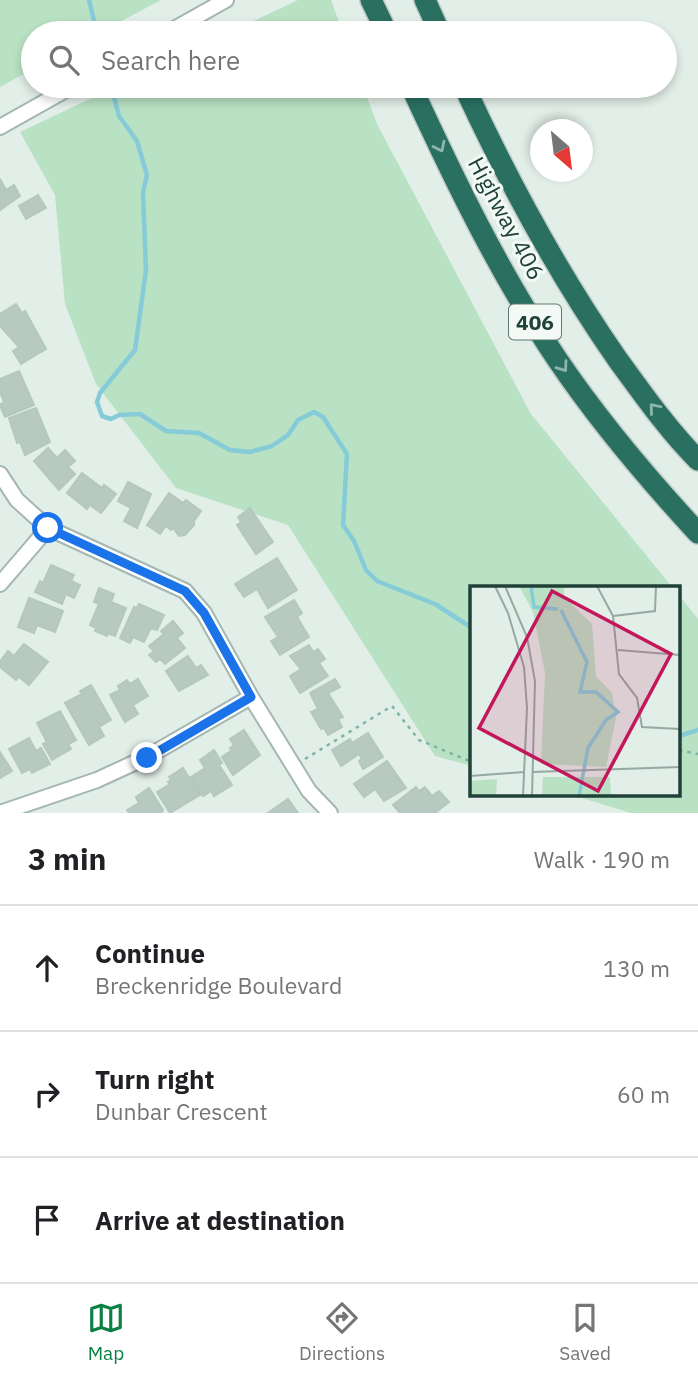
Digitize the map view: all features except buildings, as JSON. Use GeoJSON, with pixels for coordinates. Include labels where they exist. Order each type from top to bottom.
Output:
{"type":"FeatureCollection","features":[{"type":"Feature","properties":{"kind":"highway"},"geometry":{"type":"LineString","coordinates":[[372,0],[382,21]]}},
{"type":"Feature","properties":{"kind":"highway"},"geometry":{"type":"LineString","coordinates":[[425,0],[435,21]]}},
{"type":"Feature","properties":{"kind":"highway","name":"Highway 406"},"geometry":{"type":"LineString","coordinates":[[417,98],[492,252],[556,358],[612,435],[698,533]]}},
{"type":"Feature","properties":{"kind":"highway","name":"Highway 406"},"geometry":{"type":"LineString","coordinates":[[470,98],[525,210],[583,310],[642,393],[698,460]]}},
{"type":"Feature","properties":{"kind":"street"},"geometry":{"type":"LineString","coordinates":[[188,21],[226,0]]}},
{"type":"Feature","properties":{"kind":"street"},"geometry":{"type":"LineString","coordinates":[[0,127],[52,98]]}},
{"type":"Feature","properties":{"kind":"street"},"geometry":{"type":"LineString","coordinates":[[0,474],[17,500],[48,528],[185,591],[204,613],[251,697],[309,791],[330,813]]}},
{"type":"Feature","properties":{"kind":"street"},"geometry":{"type":"LineString","coordinates":[[0,584],[48,528]]}},
{"type":"Feature","properties":{"kind":"street"},"geometry":{"type":"LineString","coordinates":[[0,813],[97,780],[147,758],[251,697]]}},
{"type":"Feature","properties":{"kind":"path"},"geometry":{"type":"LineString","coordinates":[[293,766],[392,706],[419,740],[470,761]]}},
{"type":"Feature","properties":{"kind":"path"},"geometry":{"type":"LineString","coordinates":[[680,750],[698,754]]}},
{"type":"Feature","properties":{"kind":"green space"},"geometry":{"type":"Polygon","coordinates":[[[0,0],[161,0],[122,21],[21,21],[21,76],[0,87],[0,0]]]}},
{"type":"Feature","properties":{"kind":"green space"},"geometry":{"type":"Polygon","coordinates":[[[298,0],[331,0],[339,21],[253,21],[298,0]]]}},
{"type":"Feature","properties":{"kind":"green space"},"geometry":{"type":"Polygon","coordinates":[[[92,98],[367,98],[377,124],[531,414],[671,586],[470,586],[470,765],[435,756],[288,525],[176,488],[96,384],[65,304],[55,195],[20,132],[92,98]]]}},
{"type":"Feature","properties":{"kind":"green space"},"geometry":{"type":"Polygon","coordinates":[[[680,596],[698,619],[698,813],[631,813],[576,796],[680,796],[680,596]]]}},
{"type":"Feature","properties":{"kind":"waterway"},"geometry":{"type":"LineString","coordinates":[[89,0],[94,21]]}},
{"type":"Feature","properties":{"kind":"waterway"},"geometry":{"type":"LineString","coordinates":[[114,98],[119,116],[137,141],[147,175],[143,192],[146,270],[135,350],[100,393],[97,402],[102,416],[111,419],[119,415],[140,414],[166,431],[199,433],[230,450],[250,452],[272,446],[288,435],[298,420],[314,412],[323,417],[347,454],[343,525],[354,541],[366,570],[377,581],[435,604],[470,627]]}},
{"type":"Feature","properties":{"kind":"waterway"},"geometry":{"type":"LineString","coordinates":[[680,736],[698,730]]}},
{"type":"Feature","properties":{"kind":"route"},"geometry":{"type":"LineString","coordinates":[[48,528],[185,591],[204,613],[251,697],[147,758]]}}]}
